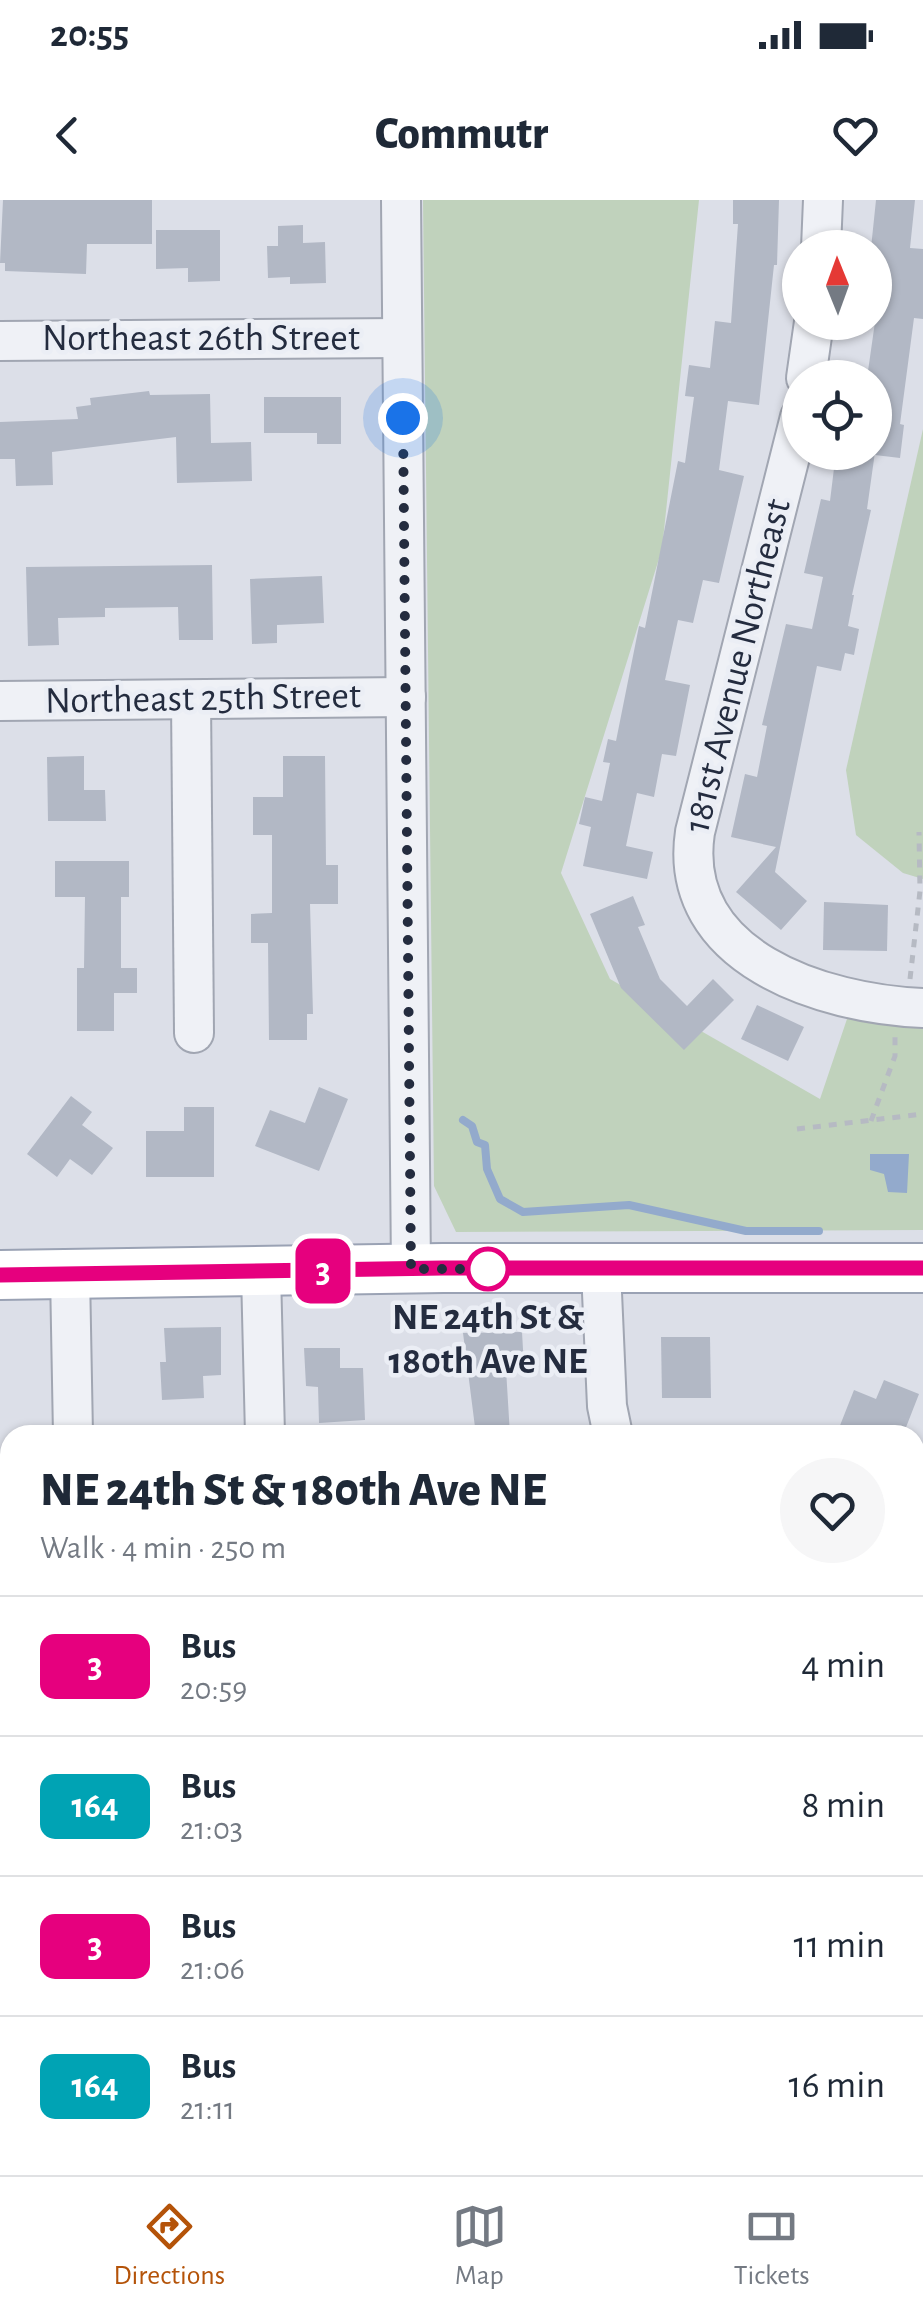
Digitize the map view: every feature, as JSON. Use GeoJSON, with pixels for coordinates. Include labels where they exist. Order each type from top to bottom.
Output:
{"type":"FeatureCollection","features":[{"type":"Feature","properties":{"kind":"main road"},"geometry":{"type":"LineString","coordinates":[[0,1275],[923,1268]]}},
{"type":"Feature","properties":{"kind":"street"},"geometry":{"type":"LineString","coordinates":[[401,200],[411,1269]]}},
{"type":"Feature","properties":{"kind":"street"},"geometry":{"type":"LineString","coordinates":[[822,230],[823,200]]}},
{"type":"Feature","properties":{"kind":"street","name":"Northeast 26th Street"},"geometry":{"type":"LineString","coordinates":[[0,341],[402,338]]}},
{"type":"Feature","properties":{"kind":"street","name":"181st Avenue Northeast"},"geometry":{"type":"LineString","coordinates":[[787,470],[695,832],[691,855],[696,884],[708,914],[750,959],[785,978],[832,994],[915,1008]]}},
{"type":"Feature","properties":{"kind":"street","name":"Northeast 25th Street"},"geometry":{"type":"LineString","coordinates":[[0,701],[406,697]]}},
{"type":"Feature","properties":{"kind":"street"},"geometry":{"type":"LineString","coordinates":[[191,700],[194,1033]]}},
{"type":"Feature","properties":{"kind":"street"},"geometry":{"type":"LineString","coordinates":[[600,1270],[606,1406],[611,1425]]}},
{"type":"Feature","properties":{"kind":"street"},"geometry":{"type":"LineString","coordinates":[[262,1273],[264,1425]]}},
{"type":"Feature","properties":{"kind":"street"},"geometry":{"type":"LineString","coordinates":[[70,1274],[73,1425]]}},
{"type":"Feature","properties":{"kind":"path"},"geometry":{"type":"LineString","coordinates":[[870,1122],[895,1056],[895,1024],[915,1008],[919,832]]}},
{"type":"Feature","properties":{"kind":"path"},"geometry":{"type":"LineString","coordinates":[[798,1129],[923,1114]]}},
{"type":"Feature","properties":{"kind":"green space"},"geometry":{"type":"Polygon","coordinates":[[[423,200],[699,200],[662,549],[561,873],[610,979],[820,1099],[848,1016],[923,1026],[923,1230],[456,1232],[434,1186],[423,200]]]}},
{"type":"Feature","properties":{"kind":"green space"},"geometry":{"type":"Polygon","coordinates":[[[923,429],[923,879],[903,873],[856,835],[846,770],[923,429]]]}},
{"type":"Feature","properties":{"kind":"water"},"geometry":{"type":"Polygon","coordinates":[[[870,1154],[909,1154],[907,1193],[888,1192],[884,1174],[870,1170],[870,1154]]]}},
{"type":"Feature","properties":{"kind":"building"},"geometry":{"type":"Polygon","coordinates":[[[3,200],[152,200],[152,244],[87,244],[86,274],[5,271],[5,263],[0,263],[3,200]]]}},
{"type":"Feature","properties":{"kind":"building"},"geometry":{"type":"Polygon","coordinates":[[[733,200],[779,200],[777,265],[759,405],[728,401],[719,470],[744,476],[719,583],[703,580],[693,623],[678,620],[665,680],[690,685],[676,756],[662,754],[654,797],[637,793],[626,846],[653,852],[647,879],[583,866],[591,827],[579,824],[585,797],[602,801],[610,763],[603,762],[608,739],[616,741],[639,626],[645,628],[678,461],[685,463],[694,397],[685,396],[689,365],[710,368],[715,321],[731,323],[738,224],[733,224],[733,200]]]}},
{"type":"Feature","properties":{"kind":"building"},"geometry":{"type":"Polygon","coordinates":[[[876,200],[915,200],[910,248],[923,249],[923,319],[914,318],[900,424],[904,425],[900,458],[892,457],[892,360],[870,360],[872,340],[892,340],[892,230],[873,230],[876,200]]]}},
{"type":"Feature","properties":{"kind":"building"},"geometry":{"type":"Polygon","coordinates":[[[303,225],[303,243],[325,242],[326,283],[290,284],[290,277],[268,278],[267,246],[278,246],[278,226],[303,225]]]}},
{"type":"Feature","properties":{"kind":"building"},"geometry":{"type":"Polygon","coordinates":[[[156,230],[220,230],[220,281],[188,282],[188,268],[156,269],[156,230]]]}},
{"type":"Feature","properties":{"kind":"building"},"geometry":{"type":"Polygon","coordinates":[[[149,391],[150,395],[210,394],[211,443],[251,442],[252,481],[177,483],[176,437],[52,452],[53,485],[16,486],[15,459],[0,459],[0,422],[78,419],[76,407],[91,405],[90,398],[149,391]]]}},
{"type":"Feature","properties":{"kind":"building"},"geometry":{"type":"Polygon","coordinates":[[[264,397],[341,397],[341,444],[317,444],[317,433],[264,433],[264,397]]]}},
{"type":"Feature","properties":{"kind":"building"},"geometry":{"type":"Polygon","coordinates":[[[834,470],[872,470],[867,509],[871,510],[848,626],[859,629],[854,655],[845,653],[841,671],[817,666],[775,872],[807,901],[781,930],[736,892],[776,847],[731,837],[745,774],[757,777],[767,726],[762,725],[786,624],[812,629],[823,577],[804,573],[821,499],[830,501],[834,470]]]}},
{"type":"Feature","properties":{"kind":"building"},"geometry":{"type":"Polygon","coordinates":[[[212,565],[213,640],[179,640],[178,607],[105,608],[105,617],[58,618],[59,645],[28,646],[26,567],[212,565]]]}},
{"type":"Feature","properties":{"kind":"building"},"geometry":{"type":"Polygon","coordinates":[[[322,576],[324,623],[277,625],[277,643],[252,644],[250,579],[322,576]]]}},
{"type":"Feature","properties":{"kind":"building"},"geometry":{"type":"Polygon","coordinates":[[[84,756],[84,790],[105,790],[106,821],[48,821],[47,757],[84,756]]]}},
{"type":"Feature","properties":{"kind":"building"},"geometry":{"type":"Polygon","coordinates":[[[283,756],[325,756],[326,865],[338,865],[338,904],[310,904],[313,1014],[307,1014],[307,1040],[269,1040],[268,943],[251,943],[251,914],[272,913],[272,835],[253,835],[253,797],[283,797],[283,756]]]}},
{"type":"Feature","properties":{"kind":"building"},"geometry":{"type":"Polygon","coordinates":[[[55,861],[129,861],[129,897],[121,897],[121,968],[137,968],[137,993],[114,993],[114,1031],[77,1031],[77,968],[84,968],[85,897],[55,897],[55,861]]]}},
{"type":"Feature","properties":{"kind":"building"},"geometry":{"type":"Polygon","coordinates":[[[633,896],[645,925],[638,927],[660,979],[687,1006],[713,979],[734,1000],[684,1050],[621,988],[590,914],[633,896]]]}},
{"type":"Feature","properties":{"kind":"building"},"geometry":{"type":"Polygon","coordinates":[[[824,902],[888,905],[887,951],[823,950],[824,902]]]}},
{"type":"Feature","properties":{"kind":"building"},"geometry":{"type":"Polygon","coordinates":[[[757,1005],[804,1027],[788,1061],[741,1039],[757,1005]]]}},
{"type":"Feature","properties":{"kind":"building"},"geometry":{"type":"Polygon","coordinates":[[[319,1087],[348,1099],[319,1171],[255,1146],[270,1110],[305,1123],[319,1087]]]}},
{"type":"Feature","properties":{"kind":"building"},"geometry":{"type":"Polygon","coordinates":[[[71,1096],[92,1112],[82,1125],[113,1148],[92,1175],[70,1159],[57,1177],[27,1154],[71,1096]]]}},
{"type":"Feature","properties":{"kind":"building"},"geometry":{"type":"Polygon","coordinates":[[[184,1107],[214,1107],[214,1177],[146,1177],[146,1131],[184,1131],[184,1107]]]}},
{"type":"Feature","properties":{"kind":"building"},"geometry":{"type":"Polygon","coordinates":[[[221,1327],[221,1375],[203,1376],[204,1398],[162,1400],[160,1362],[166,1362],[164,1328],[221,1327]]]}},
{"type":"Feature","properties":{"kind":"building"},"geometry":{"type":"Polygon","coordinates":[[[522,1332],[524,1367],[506,1369],[509,1425],[475,1425],[463,1333],[522,1332]]]}},
{"type":"Feature","properties":{"kind":"building"},"geometry":{"type":"Polygon","coordinates":[[[661,1337],[710,1337],[711,1398],[662,1398],[661,1337]]]}},
{"type":"Feature","properties":{"kind":"building"},"geometry":{"type":"Polygon","coordinates":[[[304,1348],[340,1348],[340,1368],[363,1368],[365,1420],[319,1423],[318,1387],[306,1386],[304,1348]]]}},
{"type":"Feature","properties":{"kind":"building"},"geometry":{"type":"Polygon","coordinates":[[[884,1380],[919,1394],[907,1425],[840,1425],[854,1390],[876,1399],[884,1380]]]}},
{"type":"Feature","properties":{"kind":"waterway"},"geometry":{"type":"LineString","coordinates":[[463,1120],[472,1126],[477,1142],[485,1145],[487,1169],[500,1199],[523,1212],[629,1205],[746,1231],[819,1231]]}},
{"type":"Feature","properties":{"kind":"bus line","name":"3"},"geometry":{"type":"LineString","coordinates":[[0,1275],[443,1268],[923,1268]]}},
{"type":"Feature","properties":{"kind":"place","name":"NE 24th St & 180th Ave NE"},"geometry":{"type":"Point","coordinates":[488,1269]}},
{"type":"Feature","properties":{"kind":"route"},"geometry":{"type":"LineString","coordinates":[[403,418],[411,1269],[488,1269]]}}]}
